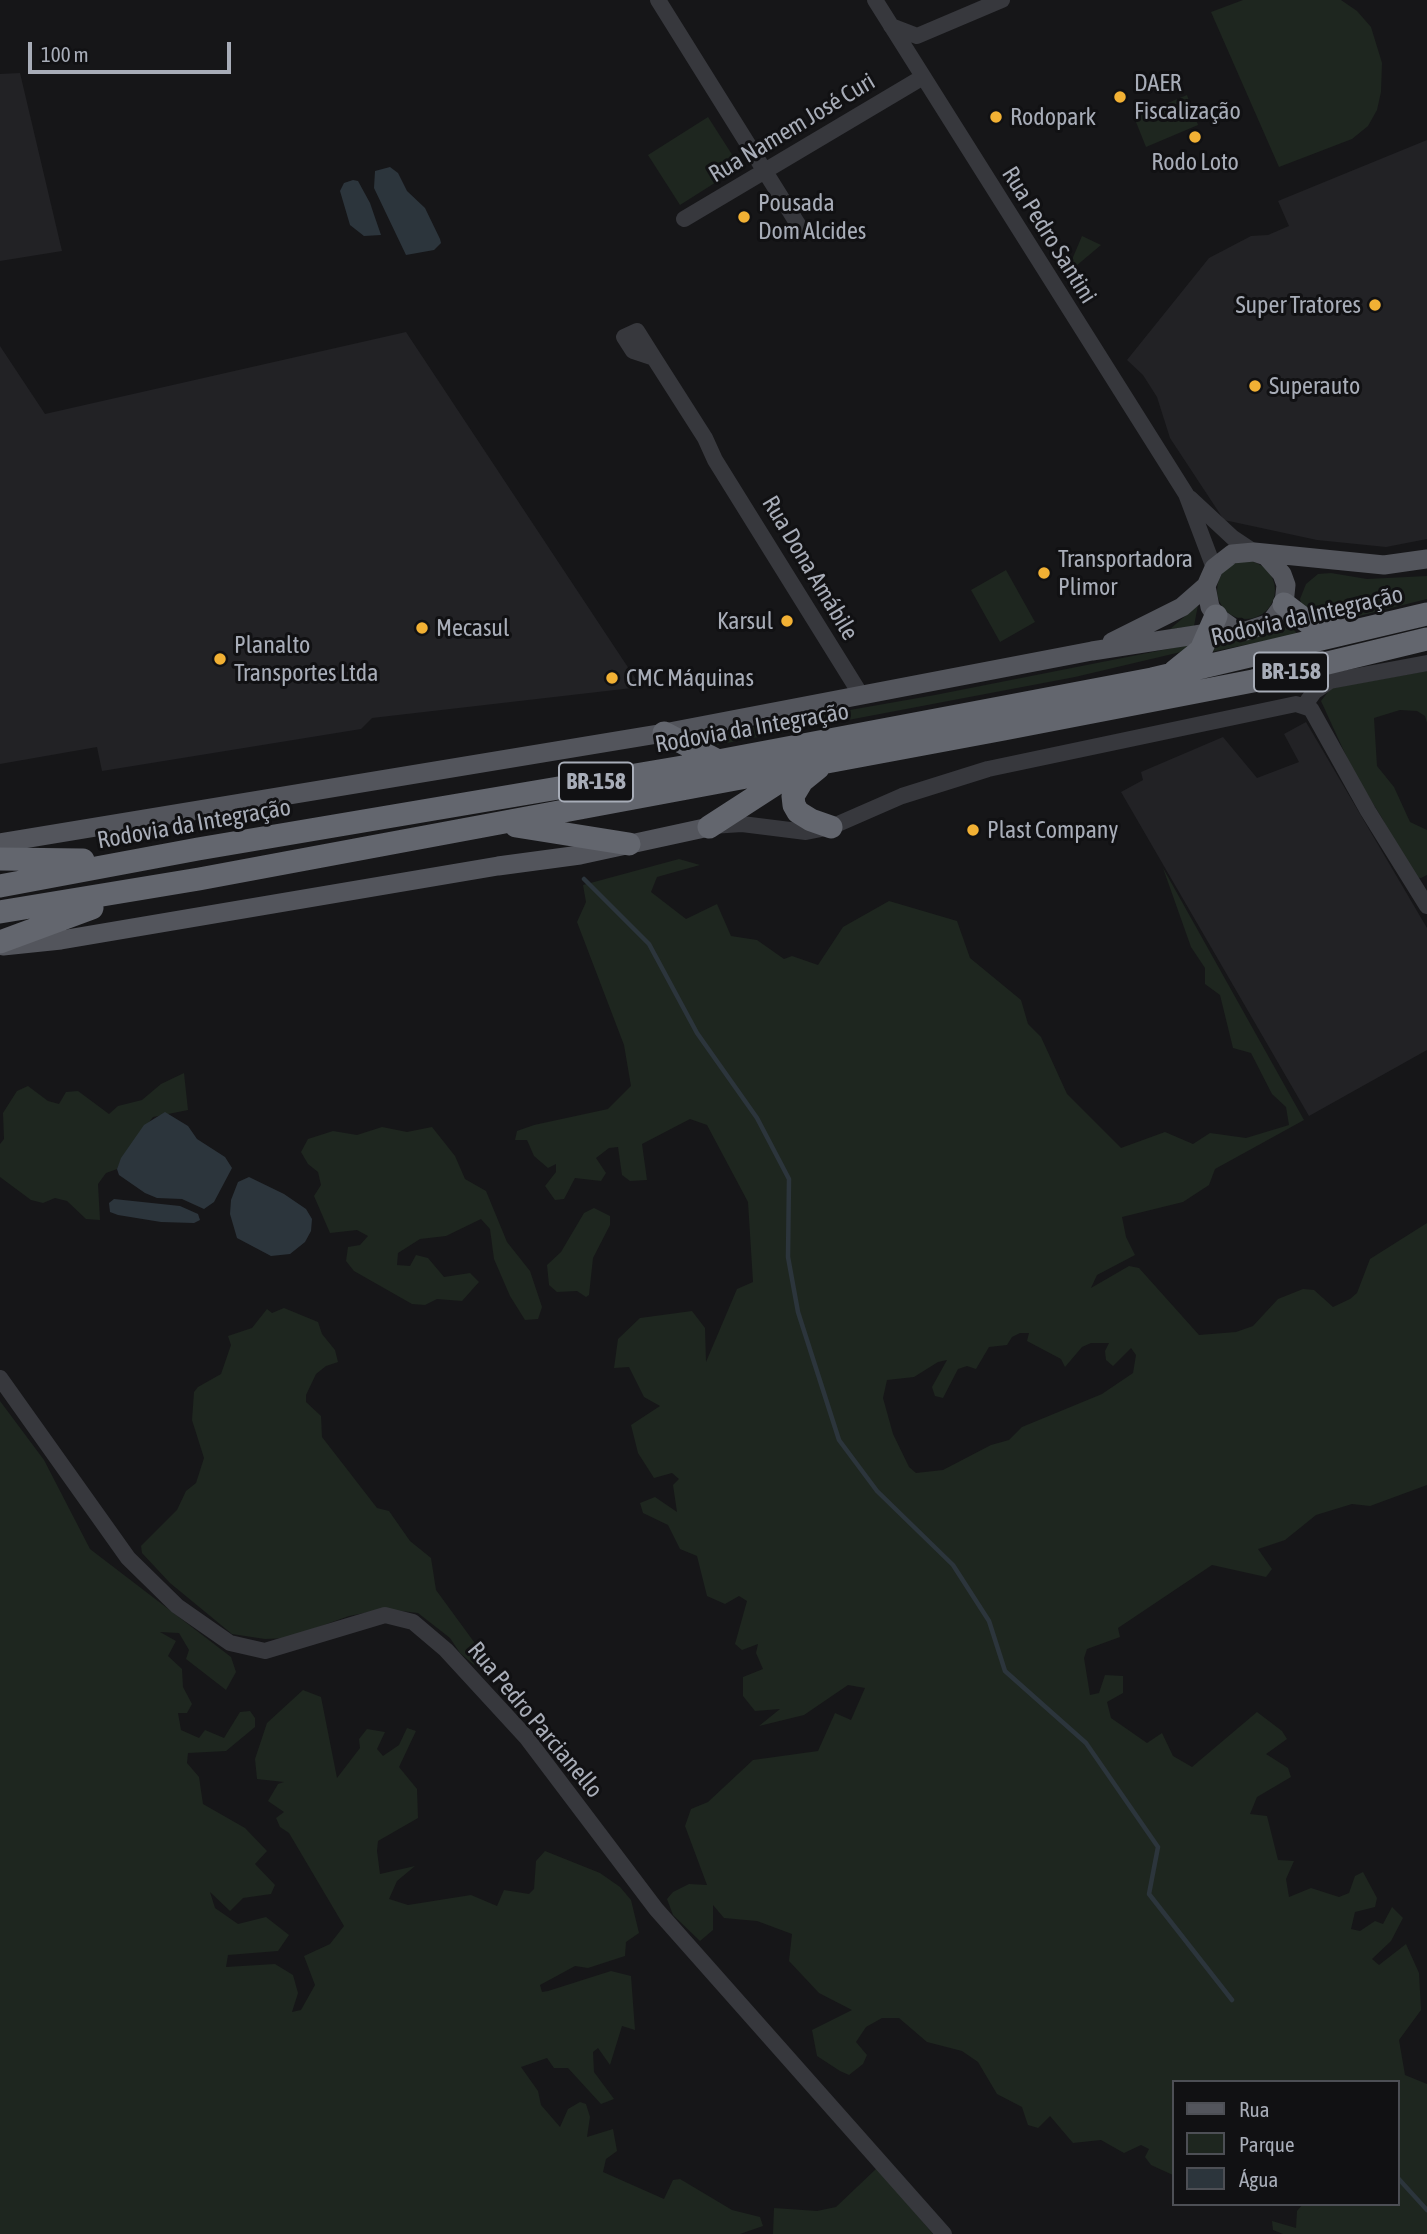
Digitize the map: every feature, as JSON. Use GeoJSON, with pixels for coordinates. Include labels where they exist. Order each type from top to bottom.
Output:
{"type":"FeatureCollection","features":[{"type":"Feature","properties":{"kind":"highway"},"geometry":{"type":"LineString","coordinates":[[1285,594],[1309,623],[1321,627],[1362,630]]}},
{"type":"Feature","properties":{"kind":"highway","name":"Rodovia da Integração"},"geometry":{"type":"LineString","coordinates":[[0,886],[718,761],[1169,675],[1427,614]]}},
{"type":"Feature","properties":{"kind":"highway"},"geometry":{"type":"LineString","coordinates":[[1169,675],[1193,660],[1219,626]]}},
{"type":"Feature","properties":{"kind":"highway","name":"Rodovia da Integração"},"geometry":{"type":"LineString","coordinates":[[0,912],[199,879],[1253,681],[1427,639]]}},
{"type":"Feature","properties":{"kind":"highway"},"geometry":{"type":"LineString","coordinates":[[664,733],[718,761]]}},
{"type":"Feature","properties":{"kind":"highway"},"geometry":{"type":"LineString","coordinates":[[826,762],[802,781],[793,796],[798,812],[831,827]]}},
{"type":"Feature","properties":{"kind":"highway","name":"BR-158"},"geometry":{"type":"LineString","coordinates":[[709,827],[803,766]]}},
{"type":"Feature","properties":{"kind":"highway","name":"BR-158"},"geometry":{"type":"LineString","coordinates":[[499,823],[629,844]]}},
{"type":"Feature","properties":{"kind":"highway","name":"BR-158"},"geometry":{"type":"LineString","coordinates":[[0,859],[156,857]]}},
{"type":"Feature","properties":{"kind":"highway","name":"BR-158"},"geometry":{"type":"LineString","coordinates":[[0,944],[71,913],[199,879]]}},
{"type":"Feature","properties":{"kind":"main road"},"geometry":{"type":"LineString","coordinates":[[1332,561],[1306,566],[1285,594],[1270,623],[1246,631],[1219,626],[1210,607],[1206,586],[1214,568],[1232,554],[1254,552],[1384,565],[1427,559]]}},
{"type":"Feature","properties":{"kind":"main road"},"geometry":{"type":"LineString","coordinates":[[1254,552],[1275,564],[1285,594]]}},
{"type":"Feature","properties":{"kind":"main road","name":"BR-158"},"geometry":{"type":"LineString","coordinates":[[1092,651],[1182,607],[1206,586]]}},
{"type":"Feature","properties":{"kind":"main road","name":"BR-158"},"geometry":{"type":"LineString","coordinates":[[0,843],[664,733],[1219,626]]}},
{"type":"Feature","properties":{"kind":"main road","name":"BR-158"},"geometry":{"type":"LineString","coordinates":[[0,944],[61,940],[395,882],[580,855],[709,827]]}},
{"type":"Feature","properties":{"kind":"street"},"geometry":{"type":"LineString","coordinates":[[658,0],[799,226]]}},
{"type":"Feature","properties":{"kind":"street","name":"Rua Pedro Santini"},"geometry":{"type":"LineString","coordinates":[[875,0],[1186,494],[1214,568]]}},
{"type":"Feature","properties":{"kind":"street"},"geometry":{"type":"LineString","coordinates":[[891,26],[918,36],[1002,0]]}},
{"type":"Feature","properties":{"kind":"street"},"geometry":{"type":"LineString","coordinates":[[911,57],[918,36]]}},
{"type":"Feature","properties":{"kind":"street","name":"Rua Namem José Curi"},"geometry":{"type":"LineString","coordinates":[[684,219],[923,77]]}},
{"type":"Feature","properties":{"kind":"street","name":"Rua Dona Amábile"},"geometry":{"type":"LineString","coordinates":[[654,358],[716,451],[720,465],[861,695]]}},
{"type":"Feature","properties":{"kind":"street","name":"Rua Pedro Santini"},"geometry":{"type":"LineString","coordinates":[[1186,494],[1233,538],[1254,552]]}},
{"type":"Feature","properties":{"kind":"street"},"geometry":{"type":"LineString","coordinates":[[1427,663],[1330,681],[1314,692],[1304,706],[1311,709],[1368,811],[1427,906]]}},
{"type":"Feature","properties":{"kind":"street","name":"BR-158"},"geometry":{"type":"LineString","coordinates":[[709,827],[742,824],[806,832],[831,827],[902,796],[988,769],[1296,704],[1304,706]]}},
{"type":"Feature","properties":{"kind":"street","name":"Rua Pedro Parcianello"},"geometry":{"type":"LineString","coordinates":[[0,1378],[128,1559],[177,1606],[230,1643],[265,1651],[385,1615],[413,1622],[446,1650],[526,1737],[656,1909],[944,2234]]}},
{"type":"Feature","properties":{"kind":"shaded area"},"geometry":{"type":"Polygon","coordinates":[[[20,73],[62,251],[0,261],[0,74],[20,73]]]}},
{"type":"Feature","properties":{"kind":"shaded area","name":"Superauto"},"geometry":{"type":"Polygon","coordinates":[[[1427,140],[1427,539],[1386,547],[1317,540],[1224,520],[1170,438],[1157,397],[1143,375],[1127,360],[1209,258],[1251,236],[1268,235],[1289,226],[1278,201],[1427,140]]]}},
{"type":"Feature","properties":{"kind":"shaded area"},"geometry":{"type":"Polygon","coordinates":[[[406,332],[641,687],[372,718],[361,729],[102,771],[97,747],[0,764],[0,346],[45,414],[406,332]]]}},
{"type":"Feature","properties":{"kind":"shaded area"},"geometry":{"type":"Polygon","coordinates":[[[1306,722],[1427,928],[1427,1050],[1309,1116],[1121,792],[1143,780],[1141,772],[1223,737],[1257,778],[1299,762],[1284,734],[1306,722]]]}},
{"type":"Feature","properties":{"kind":"green space"},"geometry":{"type":"Polygon","coordinates":[[[1243,0],[1341,0],[1357,11],[1371,27],[1382,63],[1377,110],[1368,126],[1352,139],[1279,167],[1211,12],[1243,0]]]}},
{"type":"Feature","properties":{"kind":"green space"},"geometry":{"type":"Polygon","coordinates":[[[1187,95],[1198,125],[1146,147],[1134,117],[1187,95]]]}},
{"type":"Feature","properties":{"kind":"green space"},"geometry":{"type":"Polygon","coordinates":[[[708,117],[740,167],[680,205],[648,155],[708,117]]]}},
{"type":"Feature","properties":{"kind":"green space"},"geometry":{"type":"Polygon","coordinates":[[[1082,236],[1101,245],[1076,266],[1071,262],[1082,236]]]}},
{"type":"Feature","properties":{"kind":"green space"},"geometry":{"type":"Polygon","coordinates":[[[1240,561],[1252,561],[1267,569],[1275,584],[1275,596],[1267,611],[1252,619],[1240,619],[1225,611],[1217,596],[1217,584],[1225,569],[1240,561]]]}},
{"type":"Feature","properties":{"kind":"green space"},"geometry":{"type":"Polygon","coordinates":[[[1006,570],[1035,622],[1000,642],[971,590],[1006,570]]]}},
{"type":"Feature","properties":{"kind":"green space"},"geometry":{"type":"Polygon","coordinates":[[[1331,573],[1367,579],[1427,576],[1427,599],[1331,623],[1304,615],[1300,599],[1306,584],[1318,574],[1331,573]]]}},
{"type":"Feature","properties":{"kind":"green space"},"geometry":{"type":"Polygon","coordinates":[[[1198,605],[1194,626],[1170,629],[1198,605]]]}},
{"type":"Feature","properties":{"kind":"green space"},"geometry":{"type":"Polygon","coordinates":[[[1283,620],[1298,634],[1206,653],[1208,644],[1266,635],[1283,620]]]}},
{"type":"Feature","properties":{"kind":"green space"},"geometry":{"type":"Polygon","coordinates":[[[1188,645],[1185,651],[1075,677],[711,746],[691,738],[935,695],[1188,645]]]}},
{"type":"Feature","properties":{"kind":"green space"},"geometry":{"type":"Polygon","coordinates":[[[1427,671],[1427,723],[1425,716],[1417,711],[1400,710],[1374,718],[1377,766],[1394,787],[1410,822],[1427,830],[1427,875],[1421,878],[1412,877],[1382,818],[1354,773],[1321,701],[1331,688],[1427,671]]]}},
{"type":"Feature","properties":{"kind":"green space"},"geometry":{"type":"Polygon","coordinates":[[[679,859],[700,865],[657,877],[651,892],[686,919],[717,904],[731,936],[757,940],[784,959],[792,956],[818,965],[843,927],[889,901],[957,921],[970,958],[1021,1000],[1028,1024],[1041,1037],[1067,1094],[1121,1148],[1165,1132],[1193,1144],[1210,1133],[1246,1138],[1289,1125],[1286,1107],[1272,1094],[1251,1053],[1233,1048],[1220,995],[1205,984],[1205,968],[1191,947],[1163,868],[1304,1120],[1215,1169],[1209,1185],[1183,1202],[1122,1217],[1126,1237],[1135,1255],[1097,1275],[1091,1288],[1129,1266],[1139,1268],[1199,1335],[1236,1332],[1253,1326],[1278,1299],[1303,1289],[1314,1290],[1333,1307],[1350,1299],[1357,1293],[1370,1259],[1427,1223],[1427,1485],[1370,1506],[1352,1504],[1316,1515],[1285,1540],[1258,1549],[1272,1569],[1266,1577],[1212,1565],[1118,1628],[1120,1637],[1087,1649],[1084,1658],[1090,1695],[1099,1693],[1105,1675],[1123,1676],[1123,1693],[1107,1702],[1111,1718],[1147,1743],[1162,1733],[1173,1756],[1192,1767],[1257,1712],[1282,1731],[1287,1739],[1266,1754],[1288,1768],[1291,1777],[1257,1797],[1250,1814],[1267,1816],[1278,1860],[1294,1861],[1286,1879],[1289,1897],[1311,1888],[1339,1897],[1349,1893],[1355,1876],[1363,1872],[1377,1898],[1375,1907],[1355,1912],[1351,1929],[1360,1931],[1375,1921],[1383,1924],[1392,1907],[1403,1918],[1391,1941],[1372,1959],[1379,1965],[1406,1944],[1419,1973],[1421,2010],[1399,2040],[1405,2075],[1427,2084],[1427,2234],[1283,2234],[1273,2230],[1272,2221],[1296,2228],[1297,2211],[1301,2206],[1399,2206],[1399,2080],[1172,2080],[1172,2175],[1151,2165],[1145,2157],[1149,2149],[1141,2145],[1124,2153],[1101,2140],[1073,2143],[1050,2116],[1038,2128],[1028,2125],[1022,2107],[997,2094],[978,2062],[962,2051],[927,2042],[899,2018],[882,2018],[866,2027],[856,2042],[867,2055],[863,2064],[849,2075],[840,2071],[817,2056],[812,2030],[852,2010],[819,1993],[789,1961],[792,1934],[757,1921],[724,1918],[713,1905],[713,1930],[700,1941],[673,1915],[667,1899],[673,1892],[689,1884],[707,1885],[685,1826],[691,1809],[708,1802],[753,1760],[818,1751],[835,1713],[851,1720],[865,1688],[848,1685],[804,1715],[759,1726],[780,1709],[755,1711],[743,1696],[743,1677],[763,1669],[756,1653],[758,1644],[742,1650],[735,1644],[747,1601],[739,1596],[725,1604],[707,1596],[697,1556],[680,1549],[668,1525],[643,1513],[640,1503],[655,1497],[677,1512],[673,1485],[679,1479],[672,1473],[654,1478],[638,1453],[631,1425],[660,1406],[644,1397],[629,1367],[614,1368],[618,1339],[640,1318],[692,1311],[705,1328],[706,1362],[737,1289],[753,1282],[748,1202],[707,1125],[690,1119],[642,1144],[647,1180],[630,1181],[622,1175],[618,1147],[609,1148],[596,1158],[606,1173],[601,1181],[575,1178],[564,1199],[555,1200],[545,1186],[556,1172],[556,1164],[548,1168],[534,1156],[527,1140],[515,1140],[517,1131],[534,1125],[608,1109],[631,1086],[624,1045],[577,922],[586,902],[583,885],[679,859]],[[1020,1333],[1012,1337],[1007,1345],[989,1347],[976,1369],[967,1366],[958,1369],[943,1398],[935,1396],[932,1387],[947,1360],[938,1362],[914,1377],[887,1380],[883,1398],[893,1434],[909,1467],[916,1473],[943,1470],[991,1445],[1009,1440],[1022,1427],[1102,1394],[1133,1373],[1136,1355],[1131,1348],[1113,1366],[1106,1360],[1105,1351],[1109,1343],[1091,1343],[1082,1347],[1065,1367],[1061,1359],[1027,1341],[1029,1333],[1020,1333]]]}},
{"type":"Feature","properties":{"kind":"green space"},"geometry":{"type":"Polygon","coordinates":[[[184,1073],[188,1110],[153,1117],[122,1158],[117,1169],[106,1173],[98,1184],[100,1220],[86,1219],[67,1201],[55,1198],[43,1203],[31,1200],[0,1177],[0,1144],[4,1139],[3,1113],[17,1091],[28,1086],[48,1101],[59,1104],[66,1092],[78,1091],[109,1114],[118,1106],[142,1100],[161,1084],[184,1073]]]}},
{"type":"Feature","properties":{"kind":"green space"},"geometry":{"type":"Polygon","coordinates":[[[382,1127],[407,1132],[432,1127],[455,1156],[465,1179],[486,1191],[507,1242],[530,1271],[542,1307],[538,1319],[525,1320],[510,1296],[494,1259],[490,1229],[481,1219],[446,1236],[420,1239],[398,1253],[397,1265],[410,1266],[416,1255],[428,1258],[444,1277],[470,1273],[479,1282],[462,1301],[437,1299],[425,1305],[412,1304],[354,1271],[346,1261],[348,1247],[360,1245],[368,1236],[357,1230],[330,1233],[314,1196],[321,1185],[318,1172],[308,1164],[301,1152],[308,1139],[333,1131],[357,1135],[382,1127]]]}},
{"type":"Feature","properties":{"kind":"green space"},"geometry":{"type":"Polygon","coordinates":[[[594,1208],[610,1216],[610,1225],[593,1258],[589,1295],[586,1297],[577,1291],[557,1292],[549,1285],[547,1265],[561,1252],[584,1213],[594,1208]]]}},
{"type":"Feature","properties":{"kind":"green space"},"geometry":{"type":"Polygon","coordinates":[[[284,1308],[318,1322],[322,1334],[335,1350],[338,1362],[326,1366],[316,1374],[306,1395],[306,1402],[321,1416],[322,1437],[377,1508],[389,1511],[410,1541],[431,1558],[436,1590],[485,1657],[480,1663],[480,1670],[460,1653],[450,1638],[418,1613],[385,1609],[349,1616],[288,1638],[265,1639],[232,1634],[170,1583],[142,1553],[141,1546],[177,1510],[186,1491],[196,1483],[204,1458],[192,1420],[194,1392],[221,1374],[231,1345],[228,1336],[252,1328],[267,1309],[272,1313],[284,1308]]]}},
{"type":"Feature","properties":{"kind":"green space"},"geometry":{"type":"Polygon","coordinates":[[[0,1401],[44,1460],[90,1549],[231,1657],[236,1672],[226,1690],[186,1659],[189,1650],[179,1633],[160,1632],[176,1641],[168,1656],[182,1669],[183,1687],[192,1704],[187,1713],[178,1713],[181,1730],[199,1738],[205,1730],[224,1738],[240,1712],[250,1711],[255,1718],[255,1727],[226,1751],[188,1753],[187,1763],[199,1777],[203,1804],[245,1828],[267,1851],[255,1864],[275,1885],[271,1894],[243,1898],[230,1911],[210,1892],[215,1908],[238,1924],[266,1917],[289,1935],[278,1951],[228,1955],[226,1967],[275,1964],[293,1975],[298,1993],[292,2012],[301,2010],[315,1985],[304,1956],[330,1944],[344,1926],[289,1833],[280,1827],[276,1818],[284,1812],[268,1801],[278,1784],[284,1782],[257,1779],[255,1759],[267,1723],[303,1690],[321,1697],[337,1778],[360,1748],[359,1739],[367,1729],[385,1732],[377,1749],[383,1756],[399,1745],[407,1728],[416,1731],[399,1767],[417,1789],[418,1818],[378,1841],[377,1851],[380,1874],[415,1866],[397,1881],[389,1899],[408,1905],[471,1895],[497,1906],[504,1890],[529,1894],[534,1889],[536,1861],[545,1851],[600,1873],[620,1887],[631,1900],[639,1933],[626,1942],[625,1956],[588,1968],[575,1966],[540,1985],[542,1992],[611,1971],[631,1976],[635,2030],[622,2026],[610,2065],[598,2048],[593,2052],[594,2072],[614,2099],[601,2104],[568,2068],[554,2068],[547,2058],[521,2067],[538,2091],[541,2105],[560,2127],[568,2109],[580,2102],[586,2104],[590,2117],[587,2137],[613,2129],[617,2151],[606,2159],[603,2172],[664,2199],[673,2180],[680,2179],[732,2210],[760,2217],[763,2226],[740,2234],[0,2234],[0,1401]]]}},
{"type":"Feature","properties":{"kind":"green space"},"geometry":{"type":"Polygon","coordinates":[[[877,2168],[933,2234],[773,2234],[774,2208],[817,2211],[836,2207],[877,2168]]]}},
{"type":"Feature","properties":{"kind":"water"},"geometry":{"type":"Polygon","coordinates":[[[390,167],[398,173],[407,191],[425,208],[441,243],[434,250],[406,255],[374,188],[375,171],[390,167]]]}},
{"type":"Feature","properties":{"kind":"water"},"geometry":{"type":"Polygon","coordinates":[[[358,181],[370,203],[381,235],[364,236],[350,225],[340,191],[344,183],[358,181]]]}},
{"type":"Feature","properties":{"kind":"water"},"geometry":{"type":"Polygon","coordinates":[[[165,1112],[188,1126],[197,1139],[225,1157],[232,1168],[214,1202],[204,1209],[182,1199],[157,1198],[119,1175],[117,1169],[121,1158],[144,1125],[165,1112]]]}},
{"type":"Feature","properties":{"kind":"water"},"geometry":{"type":"Polygon","coordinates":[[[249,1177],[284,1194],[306,1209],[312,1219],[311,1231],[305,1242],[290,1254],[271,1256],[237,1238],[230,1214],[231,1200],[238,1182],[249,1177]]]}},
{"type":"Feature","properties":{"kind":"water"},"geometry":{"type":"Polygon","coordinates":[[[114,1199],[180,1206],[198,1214],[200,1220],[194,1223],[161,1222],[118,1215],[110,1212],[109,1203],[114,1199]]]}},
{"type":"Feature","properties":{"kind":"waterway"},"geometry":{"type":"LineString","coordinates":[[584,879],[649,944],[697,1033],[757,1118],[789,1179],[788,1257],[798,1312],[839,1440],[877,1491],[953,1565],[989,1621],[1005,1671],[1086,1743],[1158,1847],[1149,1894],[1232,2000]]}},
{"type":"Feature","properties":{"kind":"waterway"},"geometry":{"type":"LineString","coordinates":[[1399,2179],[1427,2210]]}},
{"type":"Feature","properties":{"kind":"place","name":"DAER Fiscalização"},"geometry":{"type":"Point","coordinates":[1120,97]}},
{"type":"Feature","properties":{"kind":"place","name":"Rodopark"},"geometry":{"type":"Point","coordinates":[996,117]}},
{"type":"Feature","properties":{"kind":"place","name":"Rodo Loto"},"geometry":{"type":"Point","coordinates":[1195,137]}},
{"type":"Feature","properties":{"kind":"place","name":"Pousada Dom Alcides"},"geometry":{"type":"Point","coordinates":[744,217]}},
{"type":"Feature","properties":{"kind":"place","name":"Super Tratores"},"geometry":{"type":"Point","coordinates":[1375,305]}},
{"type":"Feature","properties":{"kind":"place","name":"Superauto"},"geometry":{"type":"Point","coordinates":[1255,386]}},
{"type":"Feature","properties":{"kind":"place","name":"Transportadora Plimor"},"geometry":{"type":"Point","coordinates":[1044,573]}},
{"type":"Feature","properties":{"kind":"place","name":"Karsul"},"geometry":{"type":"Point","coordinates":[787,621]}},
{"type":"Feature","properties":{"kind":"place","name":"Mecasul"},"geometry":{"type":"Point","coordinates":[422,628]}},
{"type":"Feature","properties":{"kind":"place","name":"Planalto Transportes Ltda"},"geometry":{"type":"Point","coordinates":[220,659]}},
{"type":"Feature","properties":{"kind":"place","name":"CMC Máquinas"},"geometry":{"type":"Point","coordinates":[612,678]}},
{"type":"Feature","properties":{"kind":"place","name":"Plast Company"},"geometry":{"type":"Point","coordinates":[973,830]}}]}
